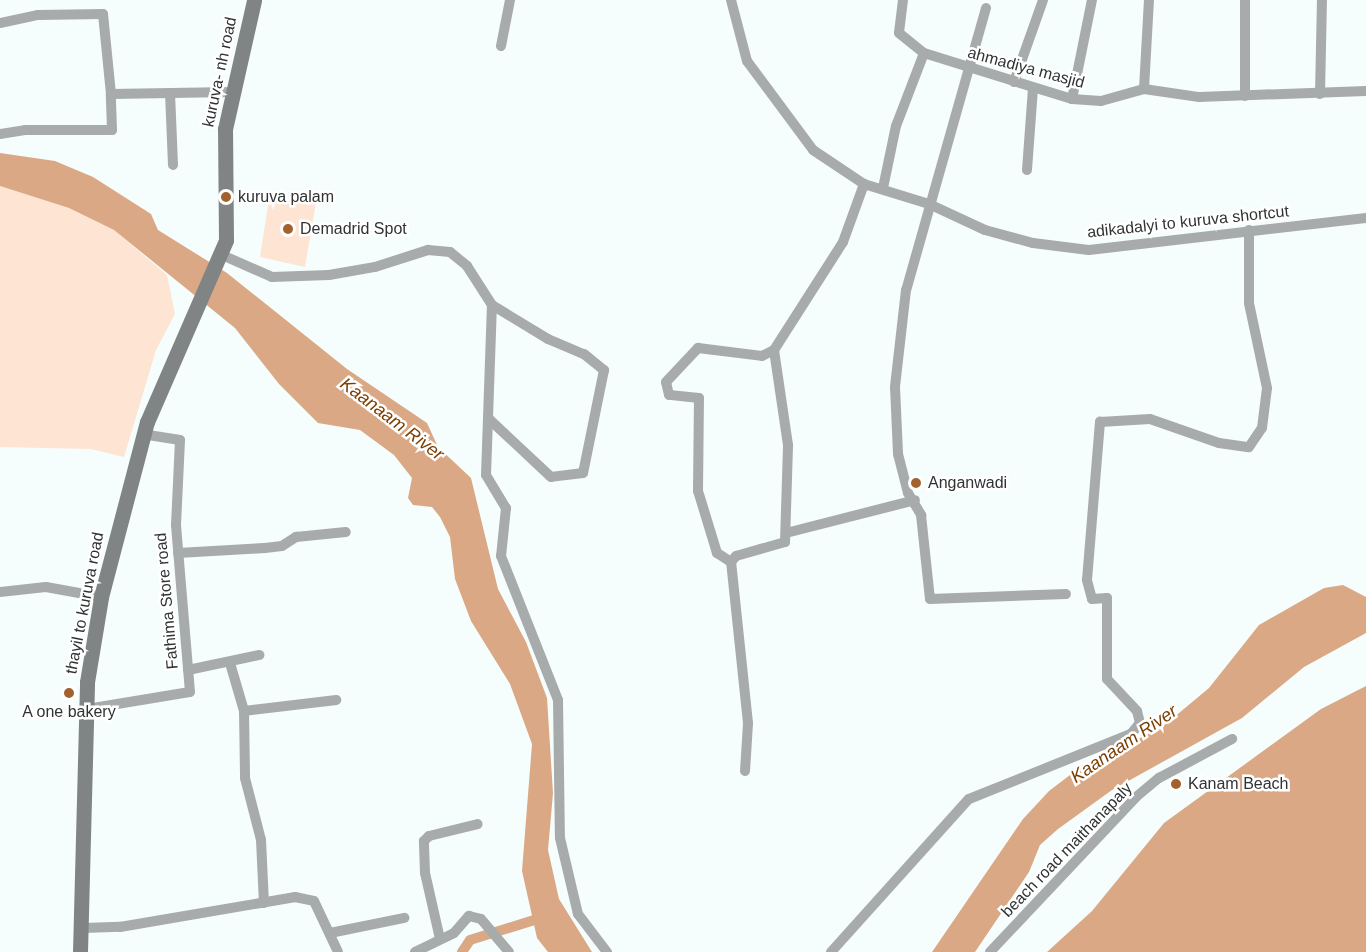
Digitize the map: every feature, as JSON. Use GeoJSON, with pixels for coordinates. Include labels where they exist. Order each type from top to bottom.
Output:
{"type":"FeatureCollection","features":[{"type":"Feature","properties":{"kind":"main road","name":"kuruva- nh road"},"geometry":{"type":"LineString","coordinates":[[196,311],[221,257],[228,223],[224,175],[231,92],[254,0]]}},
{"type":"Feature","properties":{"kind":"main road","name":"thayil to kuruva road"},"geometry":{"type":"LineString","coordinates":[[80,952],[83,928],[87,709],[101,597],[143,434],[196,311]]}},
{"type":"Feature","properties":{"kind":"street"},"geometry":{"type":"LineString","coordinates":[[501,46],[510,0]]}},
{"type":"Feature","properties":{"kind":"street","name":"adikadalyi to kuruva shortcut"},"geometry":{"type":"LineString","coordinates":[[731,0],[738,40],[764,90],[813,150],[864,184],[929,204],[985,231],[1033,243],[1089,250],[1366,218]]}},
{"type":"Feature","properties":{"kind":"street","name":"ahmadiya masjid"},"geometry":{"type":"LineString","coordinates":[[903,0],[899,33],[924,53],[966,68],[1072,99],[1101,101],[1144,88],[1198,97],[1366,91]]}},
{"type":"Feature","properties":{"kind":"street"},"geometry":{"type":"LineString","coordinates":[[1014,82],[1043,0]]}},
{"type":"Feature","properties":{"kind":"street"},"geometry":{"type":"LineString","coordinates":[[1072,99],[1092,0]]}},
{"type":"Feature","properties":{"kind":"street"},"geometry":{"type":"LineString","coordinates":[[1144,88],[1149,0]]}},
{"type":"Feature","properties":{"kind":"street"},"geometry":{"type":"LineString","coordinates":[[1245,0],[1245,96]]}},
{"type":"Feature","properties":{"kind":"street"},"geometry":{"type":"LineString","coordinates":[[1320,94],[1322,0]]}},
{"type":"Feature","properties":{"kind":"street"},"geometry":{"type":"LineString","coordinates":[[986,8],[966,68],[906,290],[895,387],[898,454],[908,493],[915,500],[921,515],[930,599],[1066,594]]}},
{"type":"Feature","properties":{"kind":"street"},"geometry":{"type":"LineString","coordinates":[[0,23],[38,15],[102,14],[111,94],[112,130],[25,130],[0,134]]}},
{"type":"Feature","properties":{"kind":"street"},"geometry":{"type":"LineString","coordinates":[[883,188],[896,126],[924,53]]}},
{"type":"Feature","properties":{"kind":"street"},"geometry":{"type":"LineString","coordinates":[[1027,170],[1033,88]]}},
{"type":"Feature","properties":{"kind":"street"},"geometry":{"type":"LineString","coordinates":[[111,94],[231,92]]}},
{"type":"Feature","properties":{"kind":"street"},"geometry":{"type":"LineString","coordinates":[[170,93],[173,165]]}},
{"type":"Feature","properties":{"kind":"street"},"geometry":{"type":"LineString","coordinates":[[745,771],[748,723],[731,562],[717,552],[698,491],[699,398],[669,395],[666,382],[698,348],[762,356],[774,350],[843,242],[864,184]]}},
{"type":"Feature","properties":{"kind":"street"},"geometry":{"type":"LineString","coordinates":[[831,952],[969,799],[1131,734],[1140,723],[1137,711],[1107,679],[1107,598],[1092,599],[1087,580],[1100,422],[1150,419],[1219,443],[1249,447],[1262,428],[1267,388],[1249,303],[1249,230]]}},
{"type":"Feature","properties":{"kind":"street"},"geometry":{"type":"LineString","coordinates":[[221,257],[272,277],[329,275],[375,267],[428,250],[450,252],[467,266],[492,305],[548,339],[584,354],[604,370],[582,473],[551,477],[488,418]]}},
{"type":"Feature","properties":{"kind":"street"},"geometry":{"type":"LineString","coordinates":[[492,305],[486,475],[506,508],[501,555],[558,700],[560,838],[578,914],[607,952]]}},
{"type":"Feature","properties":{"kind":"street"},"geometry":{"type":"LineString","coordinates":[[731,562],[744,553],[779,547],[786,533],[788,445],[774,350]]}},
{"type":"Feature","properties":{"kind":"street","name":"Fathima Store road"},"geometry":{"type":"LineString","coordinates":[[87,709],[190,692],[178,553],[180,441],[143,434]]}},
{"type":"Feature","properties":{"kind":"street"},"geometry":{"type":"LineString","coordinates":[[786,533],[915,500]]}},
{"type":"Feature","properties":{"kind":"street"},"geometry":{"type":"LineString","coordinates":[[178,553],[282,546],[296,537],[346,532]]}},
{"type":"Feature","properties":{"kind":"street"},"geometry":{"type":"LineString","coordinates":[[0,592],[46,588],[101,597]]}},
{"type":"Feature","properties":{"kind":"street"},"geometry":{"type":"LineString","coordinates":[[188,670],[230,663],[259,655]]}},
{"type":"Feature","properties":{"kind":"street"},"geometry":{"type":"LineString","coordinates":[[230,663],[244,711],[245,778],[261,840],[264,903]]}},
{"type":"Feature","properties":{"kind":"street"},"geometry":{"type":"LineString","coordinates":[[244,711],[336,700]]}},
{"type":"Feature","properties":{"kind":"street","name":"beach road maithanapaly"},"geometry":{"type":"LineString","coordinates":[[990,952],[1136,796],[1160,778],[1232,739]]}},
{"type":"Feature","properties":{"kind":"street"},"geometry":{"type":"LineString","coordinates":[[440,939],[425,873],[424,842],[429,836],[478,824]]}},
{"type":"Feature","properties":{"kind":"street"},"geometry":{"type":"LineString","coordinates":[[83,928],[120,927],[295,897],[314,901],[338,952]]}},
{"type":"Feature","properties":{"kind":"street"},"geometry":{"type":"LineString","coordinates":[[415,952],[440,939],[470,916],[488,926],[508,952]]}},
{"type":"Feature","properties":{"kind":"street"},"geometry":{"type":"LineString","coordinates":[[330,933],[404,918]]}},
{"type":"Feature","properties":{"kind":"shaded area"},"geometry":{"type":"Polygon","coordinates":[[[0,186],[69,208],[114,230],[167,275],[175,314],[156,350],[124,457],[91,449],[0,447],[0,186]]]}},
{"type":"Feature","properties":{"kind":"shaded area","name":"Demadrid Spot"},"geometry":{"type":"Polygon","coordinates":[[[269,199],[316,202],[305,267],[260,257],[269,199]]]}},
{"type":"Feature","properties":{"kind":"water","name":"Kaanaam River"},"geometry":{"type":"Polygon","coordinates":[[[0,153],[55,161],[93,177],[151,214],[158,230],[227,273],[347,369],[427,423],[438,447],[471,478],[498,589],[526,642],[547,698],[553,793],[548,850],[559,899],[592,952],[548,952],[537,938],[522,871],[532,744],[510,684],[471,621],[455,579],[450,537],[440,517],[432,507],[413,505],[408,498],[412,478],[394,455],[360,430],[318,423],[279,384],[235,328],[114,230],[69,208],[0,186],[0,153]]]}},
{"type":"Feature","properties":{"kind":"water"},"geometry":{"type":"Polygon","coordinates":[[[1343,585],[1366,597],[1366,633],[1304,667],[1242,718],[1112,790],[1058,829],[1040,845],[1029,872],[975,952],[932,952],[1023,819],[1049,791],[1083,765],[1161,728],[1209,688],[1259,625],[1324,588],[1343,585]]]}},
{"type":"Feature","properties":{"kind":"water"},"geometry":{"type":"Polygon","coordinates":[[[1366,686],[1366,952],[1047,952],[1092,911],[1164,823],[1321,709],[1366,686]]]}},
{"type":"Feature","properties":{"kind":"waterway"},"geometry":{"type":"LineString","coordinates":[[462,952],[470,940],[544,917]]}},
{"type":"Feature","properties":{"kind":"place","name":"kuruva palam"},"geometry":{"type":"Point","coordinates":[226,197]}},
{"type":"Feature","properties":{"kind":"place","name":"Demadrid Spot"},"geometry":{"type":"Point","coordinates":[288,229]}},
{"type":"Feature","properties":{"kind":"place","name":"Anganwadi"},"geometry":{"type":"Point","coordinates":[916,483]}},
{"type":"Feature","properties":{"kind":"place","name":"A one bakery"},"geometry":{"type":"Point","coordinates":[69,693]}},
{"type":"Feature","properties":{"kind":"place","name":"Kanam Beach"},"geometry":{"type":"Point","coordinates":[1176,784]}}]}
